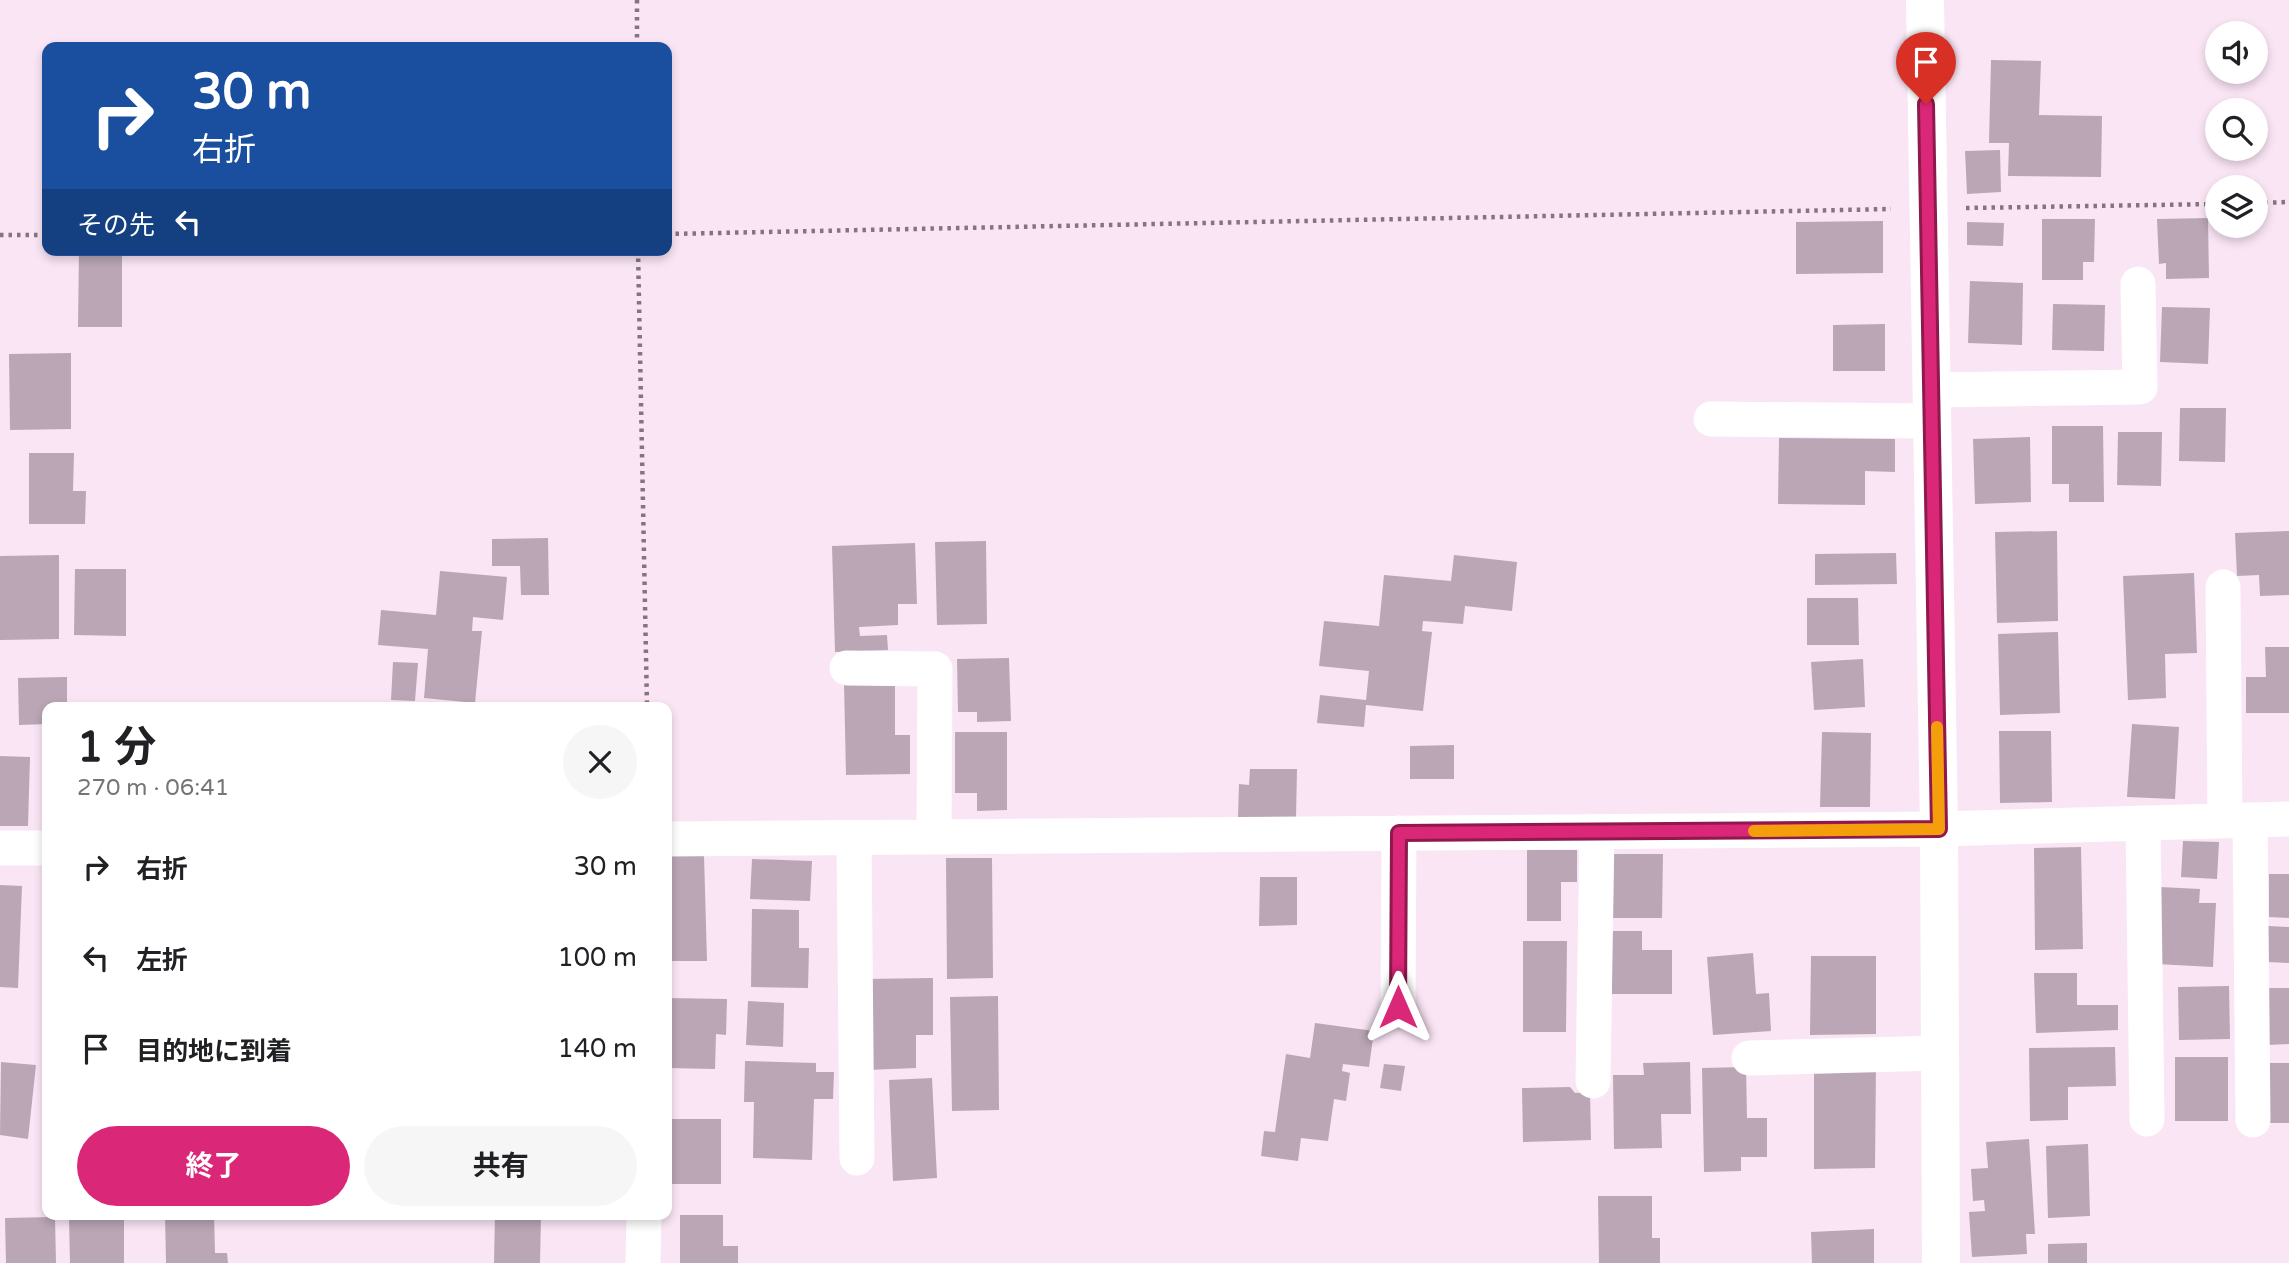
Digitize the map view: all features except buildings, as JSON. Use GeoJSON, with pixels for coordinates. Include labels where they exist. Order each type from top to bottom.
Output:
{"type":"FeatureCollection","features":[{"type":"Feature","properties":{"kind":"street"},"geometry":{"type":"LineString","coordinates":[[1925,0],[1939,829],[1941,1263]]}},
{"type":"Feature","properties":{"kind":"street"},"geometry":{"type":"LineString","coordinates":[[1710,419],[1931,406],[2140,387],[2138,284]]}},
{"type":"Feature","properties":{"kind":"street"},"geometry":{"type":"LineString","coordinates":[[2223,587],[2253,1120]]}},
{"type":"Feature","properties":{"kind":"street"},"geometry":{"type":"LineString","coordinates":[[847,668],[934,669],[934,837]]}},
{"type":"Feature","properties":{"kind":"street"},"geometry":{"type":"LineString","coordinates":[[672,839],[1939,829],[2289,819]]}},
{"type":"Feature","properties":{"kind":"street"},"geometry":{"type":"LineString","coordinates":[[2143,822],[2147,1119]]}},
{"type":"Feature","properties":{"kind":"street"},"geometry":{"type":"LineString","coordinates":[[1593,1081],[1597,832]]}},
{"type":"Feature","properties":{"kind":"street"},"geometry":{"type":"LineString","coordinates":[[1398,1007],[1399,833]]}},
{"type":"Feature","properties":{"kind":"street"},"geometry":{"type":"LineString","coordinates":[[855,838],[857,1158]]}},
{"type":"Feature","properties":{"kind":"street"},"geometry":{"type":"LineString","coordinates":[[0,848],[42,848]]}},
{"type":"Feature","properties":{"kind":"street"},"geometry":{"type":"LineString","coordinates":[[1749,1058],[1940,1053]]}},
{"type":"Feature","properties":{"kind":"street"},"geometry":{"type":"LineString","coordinates":[[643,1263],[644,1220]]}},
{"type":"Feature","properties":{"kind":"path"},"geometry":{"type":"LineString","coordinates":[[637,0],[637,42]]}},
{"type":"Feature","properties":{"kind":"path"},"geometry":{"type":"LineString","coordinates":[[2268,203],[2289,202]]}},
{"type":"Feature","properties":{"kind":"path"},"geometry":{"type":"LineString","coordinates":[[672,234],[2205,204]]}},
{"type":"Feature","properties":{"kind":"path"},"geometry":{"type":"LineString","coordinates":[[0,235],[42,235]]}},
{"type":"Feature","properties":{"kind":"path"},"geometry":{"type":"LineString","coordinates":[[638,256],[647,702]]}},
{"type":"Feature","properties":{"kind":"slow traffic"},"geometry":{"type":"LineString","coordinates":[[1754,831],[1939,829],[1937,727]]}},
{"type":"Feature","properties":{"kind":"route"},"geometry":{"type":"LineString","coordinates":[[1398,1007],[1399,833],[1939,829],[1926,104]]}}]}
